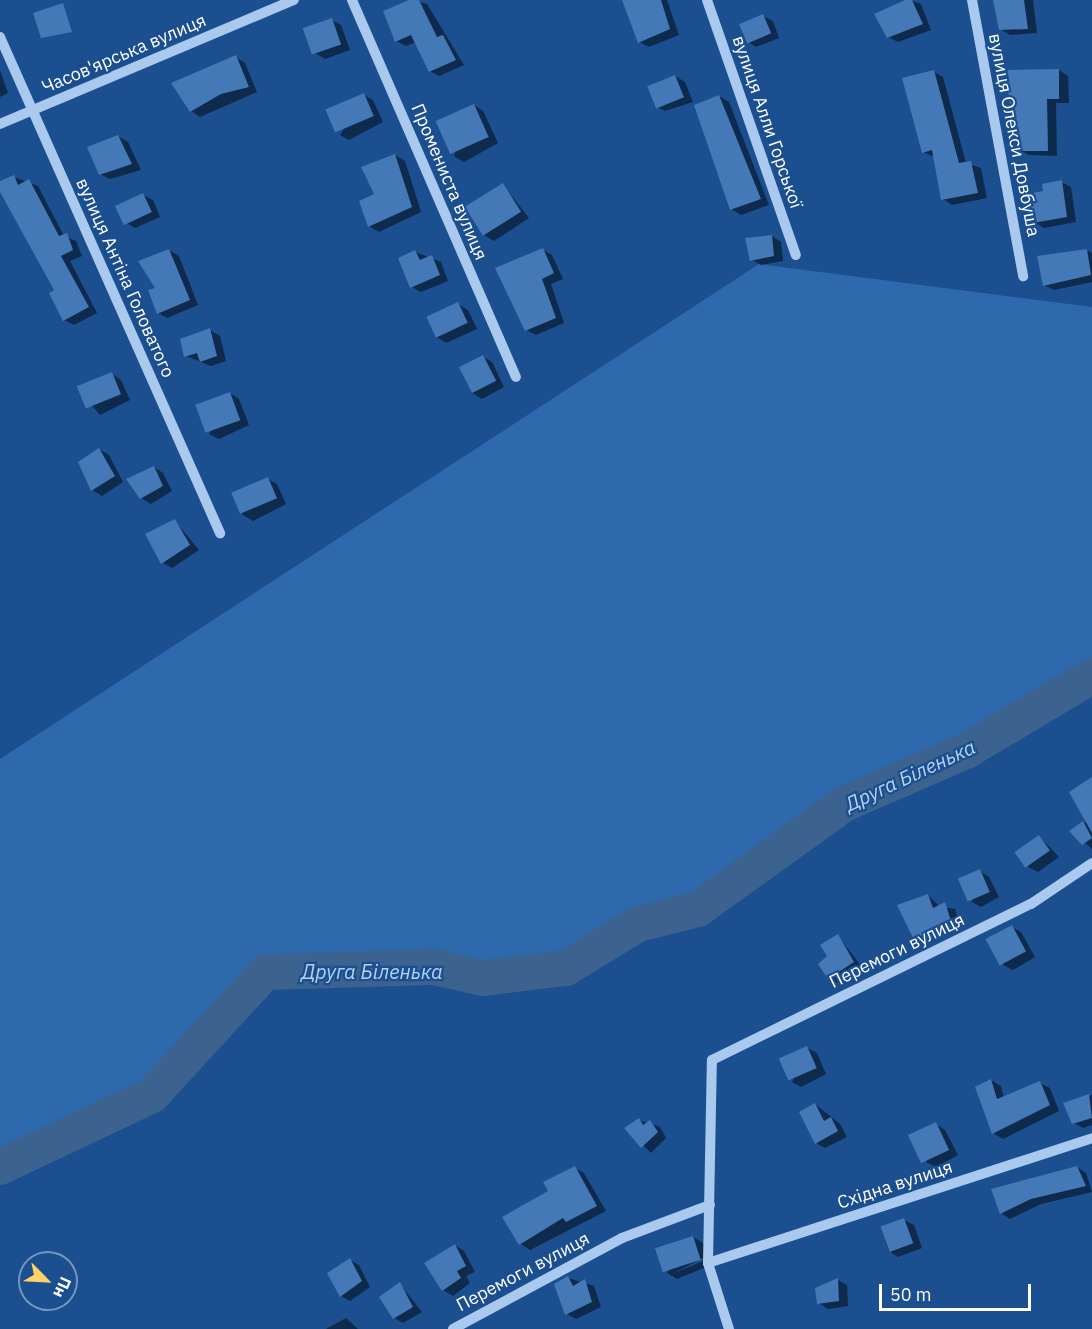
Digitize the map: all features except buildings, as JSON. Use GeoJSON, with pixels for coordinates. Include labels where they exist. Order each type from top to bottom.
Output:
{"type":"FeatureCollection","features":[{"type":"Feature","properties":{"kind":"street","name":"Часов'ярська вулиця"},"geometry":{"type":"LineString","coordinates":[[0,124],[294,0]]}},
{"type":"Feature","properties":{"kind":"street","name":"Промениста вулиця"},"geometry":{"type":"LineString","coordinates":[[352,0],[516,377]]}},
{"type":"Feature","properties":{"kind":"street","name":"вулиця Алли Горської"},"geometry":{"type":"LineString","coordinates":[[707,0],[796,255]]}},
{"type":"Feature","properties":{"kind":"street","name":"вулиця Олекси Довбуша"},"geometry":{"type":"LineString","coordinates":[[972,0],[1023,276]]}},
{"type":"Feature","properties":{"kind":"street","name":"вулиця Антіна Головатого"},"geometry":{"type":"LineString","coordinates":[[0,37],[220,533]]}},
{"type":"Feature","properties":{"kind":"street","name":"Перемоги вулиця"},"geometry":{"type":"LineString","coordinates":[[453,1329],[622,1238],[710,1205],[712,1060],[1031,904],[1092,863]]}},
{"type":"Feature","properties":{"kind":"street","name":"Східна вулиця"},"geometry":{"type":"LineString","coordinates":[[708,1263],[1092,1138]]}},
{"type":"Feature","properties":{"kind":"street"},"geometry":{"type":"LineString","coordinates":[[710,1205],[708,1263],[729,1329]]}},
{"type":"Feature","properties":{"kind":"shaded area"},"geometry":{"type":"Polygon","coordinates":[[[759,264],[1092,307],[1092,676],[966,751],[844,804],[698,909],[638,924],[566,968],[483,978],[434,967],[265,972],[152,1095],[0,1167],[0,759],[759,264]]]}},
{"type":"Feature","properties":{"kind":"waterway","name":"Друга Біленька"},"geometry":{"type":"LineString","coordinates":[[0,1167],[152,1095],[265,972],[434,967],[483,978],[566,968],[638,924],[698,909],[844,804],[966,751],[1092,676]]}}]}
